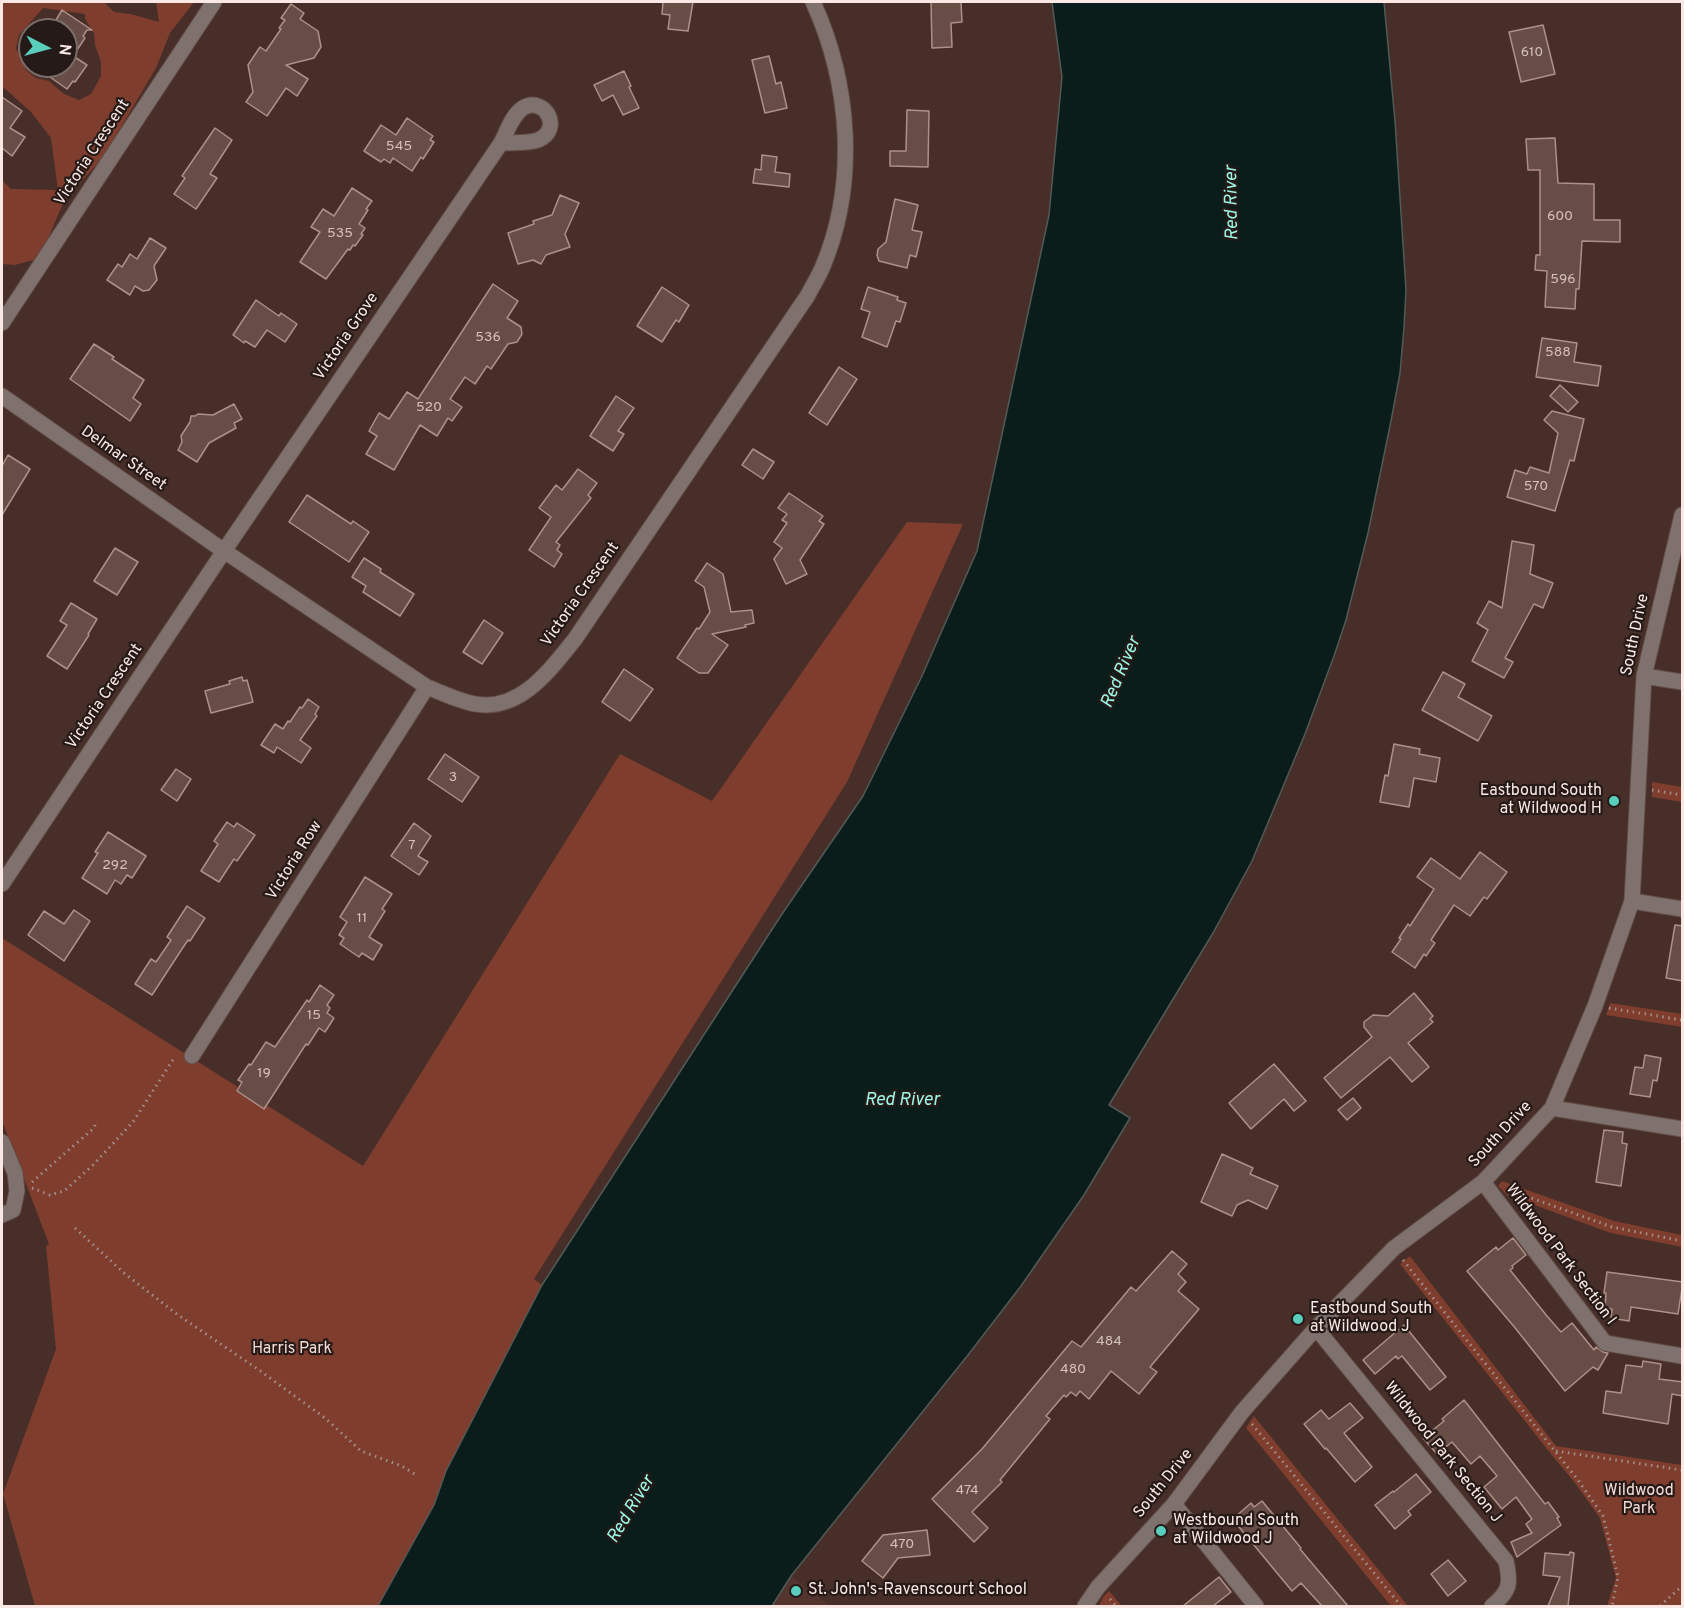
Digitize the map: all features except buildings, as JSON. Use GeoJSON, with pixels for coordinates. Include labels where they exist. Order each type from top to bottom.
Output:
{"type":"FeatureCollection","features":[{"type":"Feature","properties":{"kind":"street","name":"Victoria Crescent"},"geometry":{"type":"LineString","coordinates":[[2,323],[214,2]]}},
{"type":"Feature","properties":{"kind":"street","name":"Victoria Crescent"},"geometry":{"type":"LineString","coordinates":[[2,884],[224,551],[427,687],[457,700],[477,705],[494,705],[513,699],[532,687],[549,670],[575,639],[808,295],[822,268],[839,212],[844,183],[845,155],[837,72],[829,43],[813,2]]}},
{"type":"Feature","properties":{"kind":"street","name":"Victoria Grove"},"geometry":{"type":"LineString","coordinates":[[224,551],[501,143]]}},
{"type":"Feature","properties":{"kind":"street","name":"Delmar Street"},"geometry":{"type":"LineString","coordinates":[[2,396],[224,551]]}},
{"type":"Feature","properties":{"kind":"street","name":"South Drive"},"geometry":{"type":"LineString","coordinates":[[1085,1606],[1098,1587],[1174,1504],[1242,1412],[1316,1328],[1394,1248],[1483,1182],[1552,1108],[1595,1006],[1632,902],[1644,676],[1683,515]]}},
{"type":"Feature","properties":{"kind":"street"},"geometry":{"type":"LineString","coordinates":[[1644,676],[1683,682]]}},
{"type":"Feature","properties":{"kind":"street","name":"Victoria Row"},"geometry":{"type":"LineString","coordinates":[[192,1056],[427,687]]}},
{"type":"Feature","properties":{"kind":"street"},"geometry":{"type":"LineString","coordinates":[[1632,902],[1683,909]]}},
{"type":"Feature","properties":{"kind":"street"},"geometry":{"type":"LineString","coordinates":[[1552,1108],[1683,1130]]}},
{"type":"Feature","properties":{"kind":"street"},"geometry":{"type":"LineString","coordinates":[[2,1142],[15,1173],[17,1191],[13,1210],[2,1215]]}},
{"type":"Feature","properties":{"kind":"street","name":"Wildwood Park Section I"},"geometry":{"type":"LineString","coordinates":[[1483,1182],[1605,1344],[1683,1356]]}},
{"type":"Feature","properties":{"kind":"street","name":"Wildwood Park Section J"},"geometry":{"type":"LineString","coordinates":[[1316,1328],[1506,1561],[1509,1577],[1505,1595],[1492,1606]]}},
{"type":"Feature","properties":{"kind":"street"},"geometry":{"type":"LineString","coordinates":[[1174,1504],[1256,1606]]}},
{"type":"Feature","properties":{"kind":"path"},"geometry":{"type":"LineString","coordinates":[[1639,788],[1683,795]]}},
{"type":"Feature","properties":{"kind":"path"},"geometry":{"type":"LineString","coordinates":[[1595,1006],[1683,1020]]}},
{"type":"Feature","properties":{"kind":"path"},"geometry":{"type":"LineString","coordinates":[[96,1122],[94,1128],[28,1186],[50,1195],[64,1191],[93,1165],[133,1122],[174,1058],[192,1056]]}},
{"type":"Feature","properties":{"kind":"path"},"geometry":{"type":"LineString","coordinates":[[1508,1189],[1612,1227],[1683,1240]]}},
{"type":"Feature","properties":{"kind":"path"},"geometry":{"type":"LineString","coordinates":[[75,1228],[124,1272],[178,1315],[325,1418],[361,1451],[416,1475]]}},
{"type":"Feature","properties":{"kind":"path"},"geometry":{"type":"LineString","coordinates":[[1394,1248],[1578,1480],[1603,1516],[1618,1577],[1612,1606]]}},
{"type":"Feature","properties":{"kind":"path"},"geometry":{"type":"LineString","coordinates":[[1242,1412],[1401,1606]]}},
{"type":"Feature","properties":{"kind":"path"},"geometry":{"type":"LineString","coordinates":[[1554,1451],[1683,1470]]}},
{"type":"Feature","properties":{"kind":"path"},"geometry":{"type":"LineString","coordinates":[[1660,1606],[1683,1586]]}},
{"type":"Feature","properties":{"kind":"shaded area","name":"St. John's-Ravenscourt School"},"geometry":{"type":"Polygon","coordinates":[[[791,1576],[830,1606],[772,1606],[791,1576]]]}},
{"type":"Feature","properties":{"kind":"green space"},"geometry":{"type":"Polygon","coordinates":[[[2,2],[104,2],[114,12],[159,22],[156,2],[194,2],[170,33],[156,68],[104,156],[64,201],[42,253],[34,260],[15,265],[2,264],[2,180],[11,189],[58,190],[51,138],[31,112],[2,86],[2,2]]]}},
{"type":"Feature","properties":{"kind":"green space","name":"Harris Park"},"geometry":{"type":"Polygon","coordinates":[[[907,522],[963,524],[847,782],[534,1279],[542,1285],[446,1471],[434,1505],[378,1606],[35,1606],[3,1494],[56,1349],[46,1246],[49,1244],[2,1121],[2,938],[363,1166],[620,754],[712,801],[907,522]]]}},
{"type":"Feature","properties":{"kind":"green space"},"geometry":{"type":"Polygon","coordinates":[[[1652,782],[1682,787],[1682,802],[1652,797],[1652,782]]]}},
{"type":"Feature","properties":{"kind":"green space"},"geometry":{"type":"Polygon","coordinates":[[[1610,1003],[1682,1014],[1682,1027],[1606,1015],[1610,1003]]]}},
{"type":"Feature","properties":{"kind":"green space"},"geometry":{"type":"Polygon","coordinates":[[[1502,1181],[1614,1221],[1682,1235],[1682,1247],[1611,1233],[1507,1195],[1498,1186],[1502,1181]]]}},
{"type":"Feature","properties":{"kind":"green space","name":"Wildwood Park"},"geometry":{"type":"Polygon","coordinates":[[[1410,1256],[1556,1446],[1682,1465],[1682,1606],[1607,1606],[1616,1578],[1600,1518],[1575,1483],[1400,1264],[1410,1256]]]}},
{"type":"Feature","properties":{"kind":"green space"},"geometry":{"type":"Polygon","coordinates":[[[1254,1416],[1408,1606],[1391,1606],[1246,1428],[1254,1416]]]}},
{"type":"Feature","properties":{"kind":"green space"},"geometry":{"type":"Polygon","coordinates":[[[1109,1591],[1122,1606],[1099,1606],[1109,1591]]]}},
{"type":"Feature","properties":{"kind":"water","name":"Red River"},"geometry":{"type":"Polygon","coordinates":[[[1052,2],[1384,2],[1395,121],[1406,290],[1400,373],[1368,533],[1346,620],[1305,734],[1252,861],[1213,933],[1109,1105],[1130,1118],[1084,1195],[1021,1286],[791,1576],[772,1606],[378,1606],[434,1505],[446,1471],[542,1285],[782,914],[863,796],[922,676],[977,551],[1049,215],[1062,77],[1052,2]]]}},
{"type":"Feature","properties":{"kind":"place","name":"Eastbound South at Wildwood H"},"geometry":{"type":"Point","coordinates":[1614,801]}},
{"type":"Feature","properties":{"kind":"place","name":"Eastbound South at Wildwood J"},"geometry":{"type":"Point","coordinates":[1298,1319]}},
{"type":"Feature","properties":{"kind":"place","name":"Westbound South at Wildwood J"},"geometry":{"type":"Point","coordinates":[1161,1531]}},
{"type":"Feature","properties":{"kind":"place","name":"St. John's-Ravenscourt School"},"geometry":{"type":"Point","coordinates":[796,1591]}}]}
